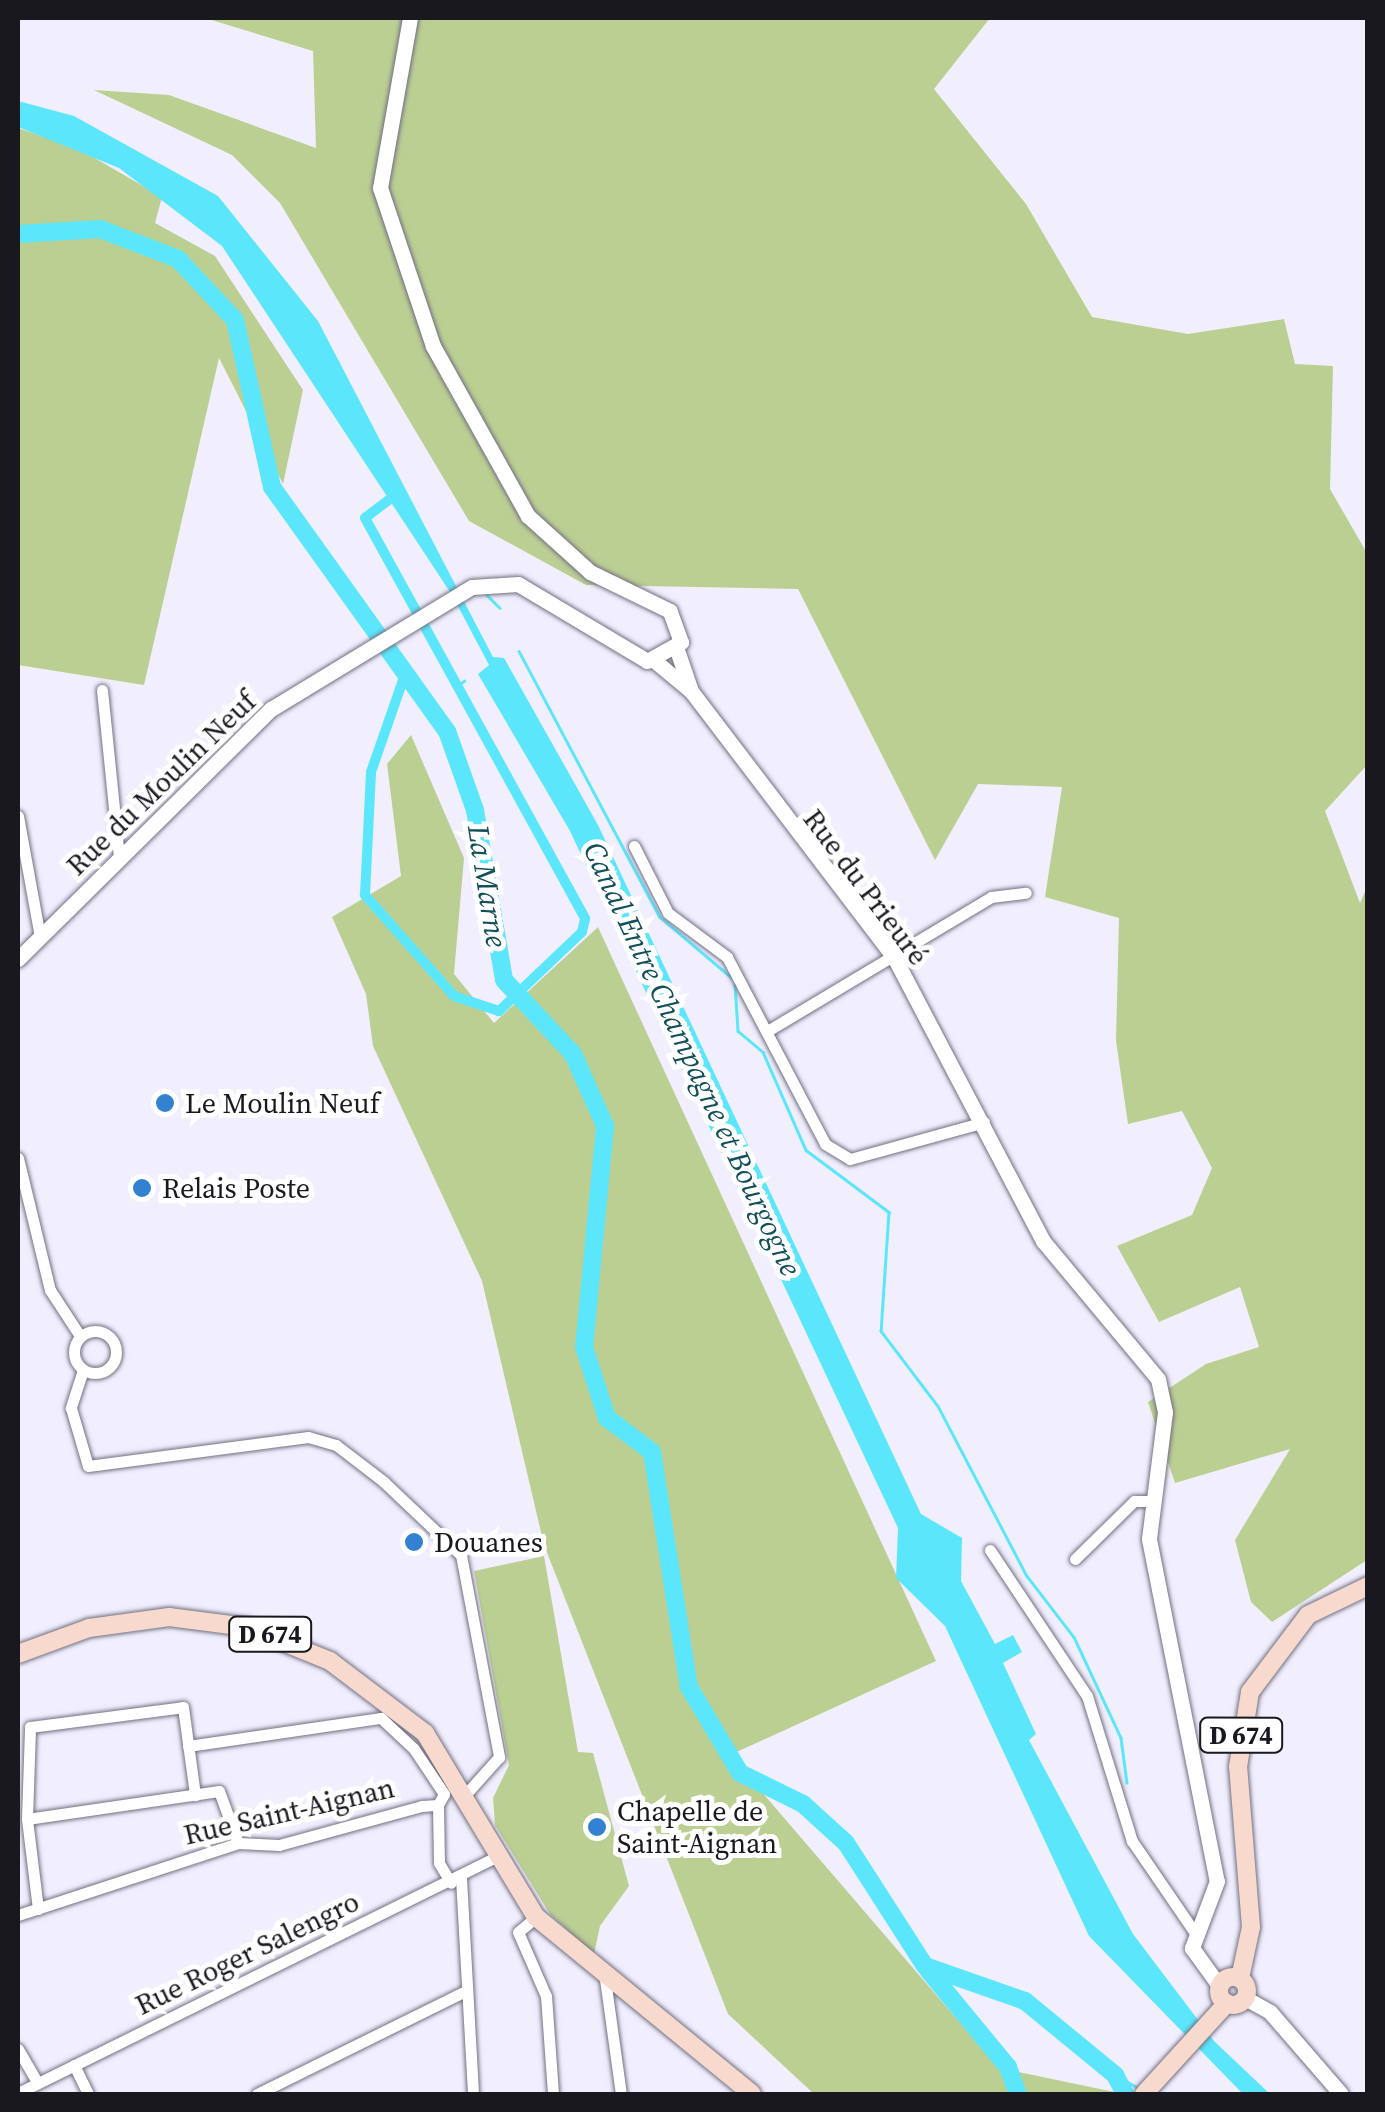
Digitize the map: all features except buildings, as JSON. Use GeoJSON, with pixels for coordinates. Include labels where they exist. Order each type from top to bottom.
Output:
{"type":"FeatureCollection","features":[{"type":"Feature","properties":{"kind":"main road","name":"D 674"},"geometry":{"type":"LineString","coordinates":[[1240,1978],[1250,1928],[1238,1767],[1244,1711],[1293,1630],[1368,1586]]}},
{"type":"Feature","properties":{"kind":"main road","name":"D 674"},"geometry":{"type":"LineString","coordinates":[[18,1654],[144,1618],[278,1636],[387,1700],[425,1734],[536,1917],[605,1980],[752,2094]]}},
{"type":"Feature","properties":{"kind":"main road"},"geometry":{"type":"LineString","coordinates":[[1150,2088],[1210,2029],[1223,1995],[1240,1978],[1246,1998],[1223,1995]]}},
{"type":"Feature","properties":{"kind":"street","name":"Rue du Prieuré"},"geometry":{"type":"LineString","coordinates":[[410,18],[380,188],[433,346],[528,516],[590,572],[658,604],[682,628],[677,650],[692,691]]}},
{"type":"Feature","properties":{"kind":"street","name":"Rue du Prieuré"},"geometry":{"type":"LineString","coordinates":[[470,588],[495,578],[518,584],[656,662],[692,691],[895,959],[1054,1256],[1158,1379],[1166,1412],[1149,1539],[1217,1881],[1194,1930]]}},
{"type":"Feature","properties":{"kind":"street","name":"Rue du Moulin Neuf"},"geometry":{"type":"LineString","coordinates":[[18,959],[271,709],[349,656],[470,588]]}},
{"type":"Feature","properties":{"kind":"street"},"geometry":{"type":"LineString","coordinates":[[656,662],[677,650]]}},
{"type":"Feature","properties":{"kind":"street"},"geometry":{"type":"LineString","coordinates":[[102,690],[119,858]]}},
{"type":"Feature","properties":{"kind":"street"},"geometry":{"type":"LineString","coordinates":[[18,816],[40,937]]}},
{"type":"Feature","properties":{"kind":"street"},"geometry":{"type":"LineString","coordinates":[[634,846],[668,913],[726,957],[769,1030],[808,1124],[850,1158],[984,1122]]}},
{"type":"Feature","properties":{"kind":"street"},"geometry":{"type":"LineString","coordinates":[[769,1030],[895,959],[991,898],[1026,894]]}},
{"type":"Feature","properties":{"kind":"street"},"geometry":{"type":"LineString","coordinates":[[18,1158],[50,1290],[80,1336]]}},
{"type":"Feature","properties":{"kind":"street"},"geometry":{"type":"LineString","coordinates":[[80,1336],[100,1331],[116,1351],[106,1370],[83,1370]]}},
{"type":"Feature","properties":{"kind":"street"},"geometry":{"type":"LineString","coordinates":[[80,1336],[73,1353],[83,1370],[70,1408],[88,1466],[308,1438],[336,1446],[416,1512],[465,1564],[497,1767],[465,1796]]}},
{"type":"Feature","properties":{"kind":"street"},"geometry":{"type":"LineString","coordinates":[[1074,1559],[1134,1500],[1152,1501]]}},
{"type":"Feature","properties":{"kind":"street"},"geometry":{"type":"LineString","coordinates":[[990,1550],[1087,1696],[1132,1841],[1194,1930],[1197,1964],[1223,1995]]}},
{"type":"Feature","properties":{"kind":"street"},"geometry":{"type":"LineString","coordinates":[[38,1908],[27,1819],[32,1773],[30,1727],[183,1707],[195,1795]]}},
{"type":"Feature","properties":{"kind":"street"},"geometry":{"type":"LineString","coordinates":[[188,1746],[381,1718],[414,1749],[444,1794],[438,1805]]}},
{"type":"Feature","properties":{"kind":"street"},"geometry":{"type":"LineString","coordinates":[[18,1773],[32,1773]]}},
{"type":"Feature","properties":{"kind":"street"},"geometry":{"type":"LineString","coordinates":[[27,1819],[195,1795],[228,1800],[238,1843]]}},
{"type":"Feature","properties":{"kind":"street","name":"Rue Saint-Aignan"},"geometry":{"type":"LineString","coordinates":[[18,1914],[238,1843],[278,1844],[438,1805],[438,1863],[456,1880],[473,2094]]}},
{"type":"Feature","properties":{"kind":"street","name":"Rue Roger Salengro"},"geometry":{"type":"LineString","coordinates":[[18,2093],[498,1856]]}},
{"type":"Feature","properties":{"kind":"street"},"geometry":{"type":"LineString","coordinates":[[536,1917],[518,1932],[546,1996],[553,2094]]}},
{"type":"Feature","properties":{"kind":"street"},"geometry":{"type":"LineString","coordinates":[[605,1980],[620,2094]]}},
{"type":"Feature","properties":{"kind":"street"},"geometry":{"type":"LineString","coordinates":[[258,2094],[467,1990]]}},
{"type":"Feature","properties":{"kind":"street"},"geometry":{"type":"LineString","coordinates":[[1246,1998],[1270,2012],[1342,2094]]}},
{"type":"Feature","properties":{"kind":"street"},"geometry":{"type":"LineString","coordinates":[[18,2049],[38,2083]]}},
{"type":"Feature","properties":{"kind":"street"},"geometry":{"type":"LineString","coordinates":[[74,2065],[88,2094]]}},
{"type":"Feature","properties":{"kind":"green space"},"geometry":{"type":"Polygon","coordinates":[[[205,18],[990,18],[934,89],[1026,204],[1092,317],[1188,334],[1284,319],[1295,364],[1333,366],[1330,489],[1368,555],[1367,765],[1325,811],[1360,903],[1367,887],[1367,1560],[1272,1622],[1251,1602],[1235,1540],[1290,1449],[1175,1483],[1148,1402],[1206,1364],[1259,1347],[1240,1287],[1159,1322],[1117,1246],[1192,1215],[1212,1168],[1182,1111],[1128,1124],[1116,1041],[1119,918],[1045,897],[1062,787],[978,784],[935,860],[798,589],[586,585],[469,521],[280,203],[232,155],[94,90],[169,95],[316,148],[313,51],[205,18]]]}},
{"type":"Feature","properties":{"kind":"green space"},"geometry":{"type":"Polygon","coordinates":[[[18,128],[79,149],[162,197],[155,223],[215,256],[303,390],[283,484],[219,358],[144,685],[18,665],[18,128]]]}},
{"type":"Feature","properties":{"kind":"green space"},"geometry":{"type":"Polygon","coordinates":[[[411,735],[464,858],[454,974],[494,1023],[598,927],[936,1661],[730,1755],[999,2068],[1124,2094],[814,2094],[728,2014],[544,1545],[482,1281],[373,1046],[366,994],[332,917],[401,876],[387,764],[411,735]]]}},
{"type":"Feature","properties":{"kind":"green space"},"geometry":{"type":"Polygon","coordinates":[[[544,1556],[578,1752],[593,1753],[629,1886],[600,1926],[594,1954],[550,1914],[495,1825],[493,1798],[509,1765],[474,1571],[544,1556]]]}},
{"type":"Feature","properties":{"kind":"water","name":"Canal Entre Champagne et Bourgogne"},"geometry":{"type":"Polygon","coordinates":[[[18,101],[74,116],[218,196],[318,321],[493,657],[504,658],[598,825],[921,1514],[962,1538],[961,1581],[995,1644],[1013,1635],[1022,1652],[1003,1663],[1036,1734],[1029,1740],[1133,1934],[1214,2041],[1270,2094],[1243,2094],[1089,1936],[945,1626],[896,1578],[898,1528],[570,831],[478,674],[489,665],[452,595],[222,246],[119,168],[18,127],[18,101]]]}},
{"type":"Feature","properties":{"kind":"waterway","name":"La Marne"},"geometry":{"type":"LineString","coordinates":[[18,234],[100,229],[178,259],[235,320],[272,487],[447,731],[475,810],[504,980],[573,1054],[605,1126],[584,1347],[607,1418],[652,1452],[689,1687],[740,1773],[803,1804],[846,1843],[925,1966],[1025,2001],[1115,2075],[1125,2094]]}},
{"type":"Feature","properties":{"kind":"waterway"},"geometry":{"type":"LineString","coordinates":[[394,496],[365,518],[585,919],[582,932],[499,1011],[454,996],[365,895],[371,772],[404,677]]}},
{"type":"Feature","properties":{"kind":"waterway"},"geometry":{"type":"LineString","coordinates":[[487,595],[500,608]]}},
{"type":"Feature","properties":{"kind":"waterway","name":"Canal Entre Champagne et Bourgogne"},"geometry":{"type":"LineString","coordinates":[[519,651],[660,917],[731,977]]}},
{"type":"Feature","properties":{"kind":"waterway"},"geometry":{"type":"LineString","coordinates":[[455,687],[464,681]]}},
{"type":"Feature","properties":{"kind":"waterway"},"geometry":{"type":"LineString","coordinates":[[735,984],[738,1031],[763,1052],[806,1150],[889,1212],[881,1331],[938,1406],[1027,1576],[1074,1637],[1121,1738],[1127,1783]]}},
{"type":"Feature","properties":{"kind":"waterway","name":"La Marne"},"geometry":{"type":"LineString","coordinates":[[928,1970],[1008,2067],[1018,2094]]}},
{"type":"Feature","properties":{"kind":"waterway","name":"La Marne"},"geometry":{"type":"LineString","coordinates":[[1115,2075],[1137,2087]]}},
{"type":"Feature","properties":{"kind":"place","name":"Le Moulin Neuf"},"geometry":{"type":"Point","coordinates":[165,1103]}},
{"type":"Feature","properties":{"kind":"place","name":"Relais Poste"},"geometry":{"type":"Point","coordinates":[142,1188]}},
{"type":"Feature","properties":{"kind":"place","name":"Douanes"},"geometry":{"type":"Point","coordinates":[414,1542]}},
{"type":"Feature","properties":{"kind":"place","name":"Chapelle de Saint-Aignan"},"geometry":{"type":"Point","coordinates":[597,1827]}}]}
